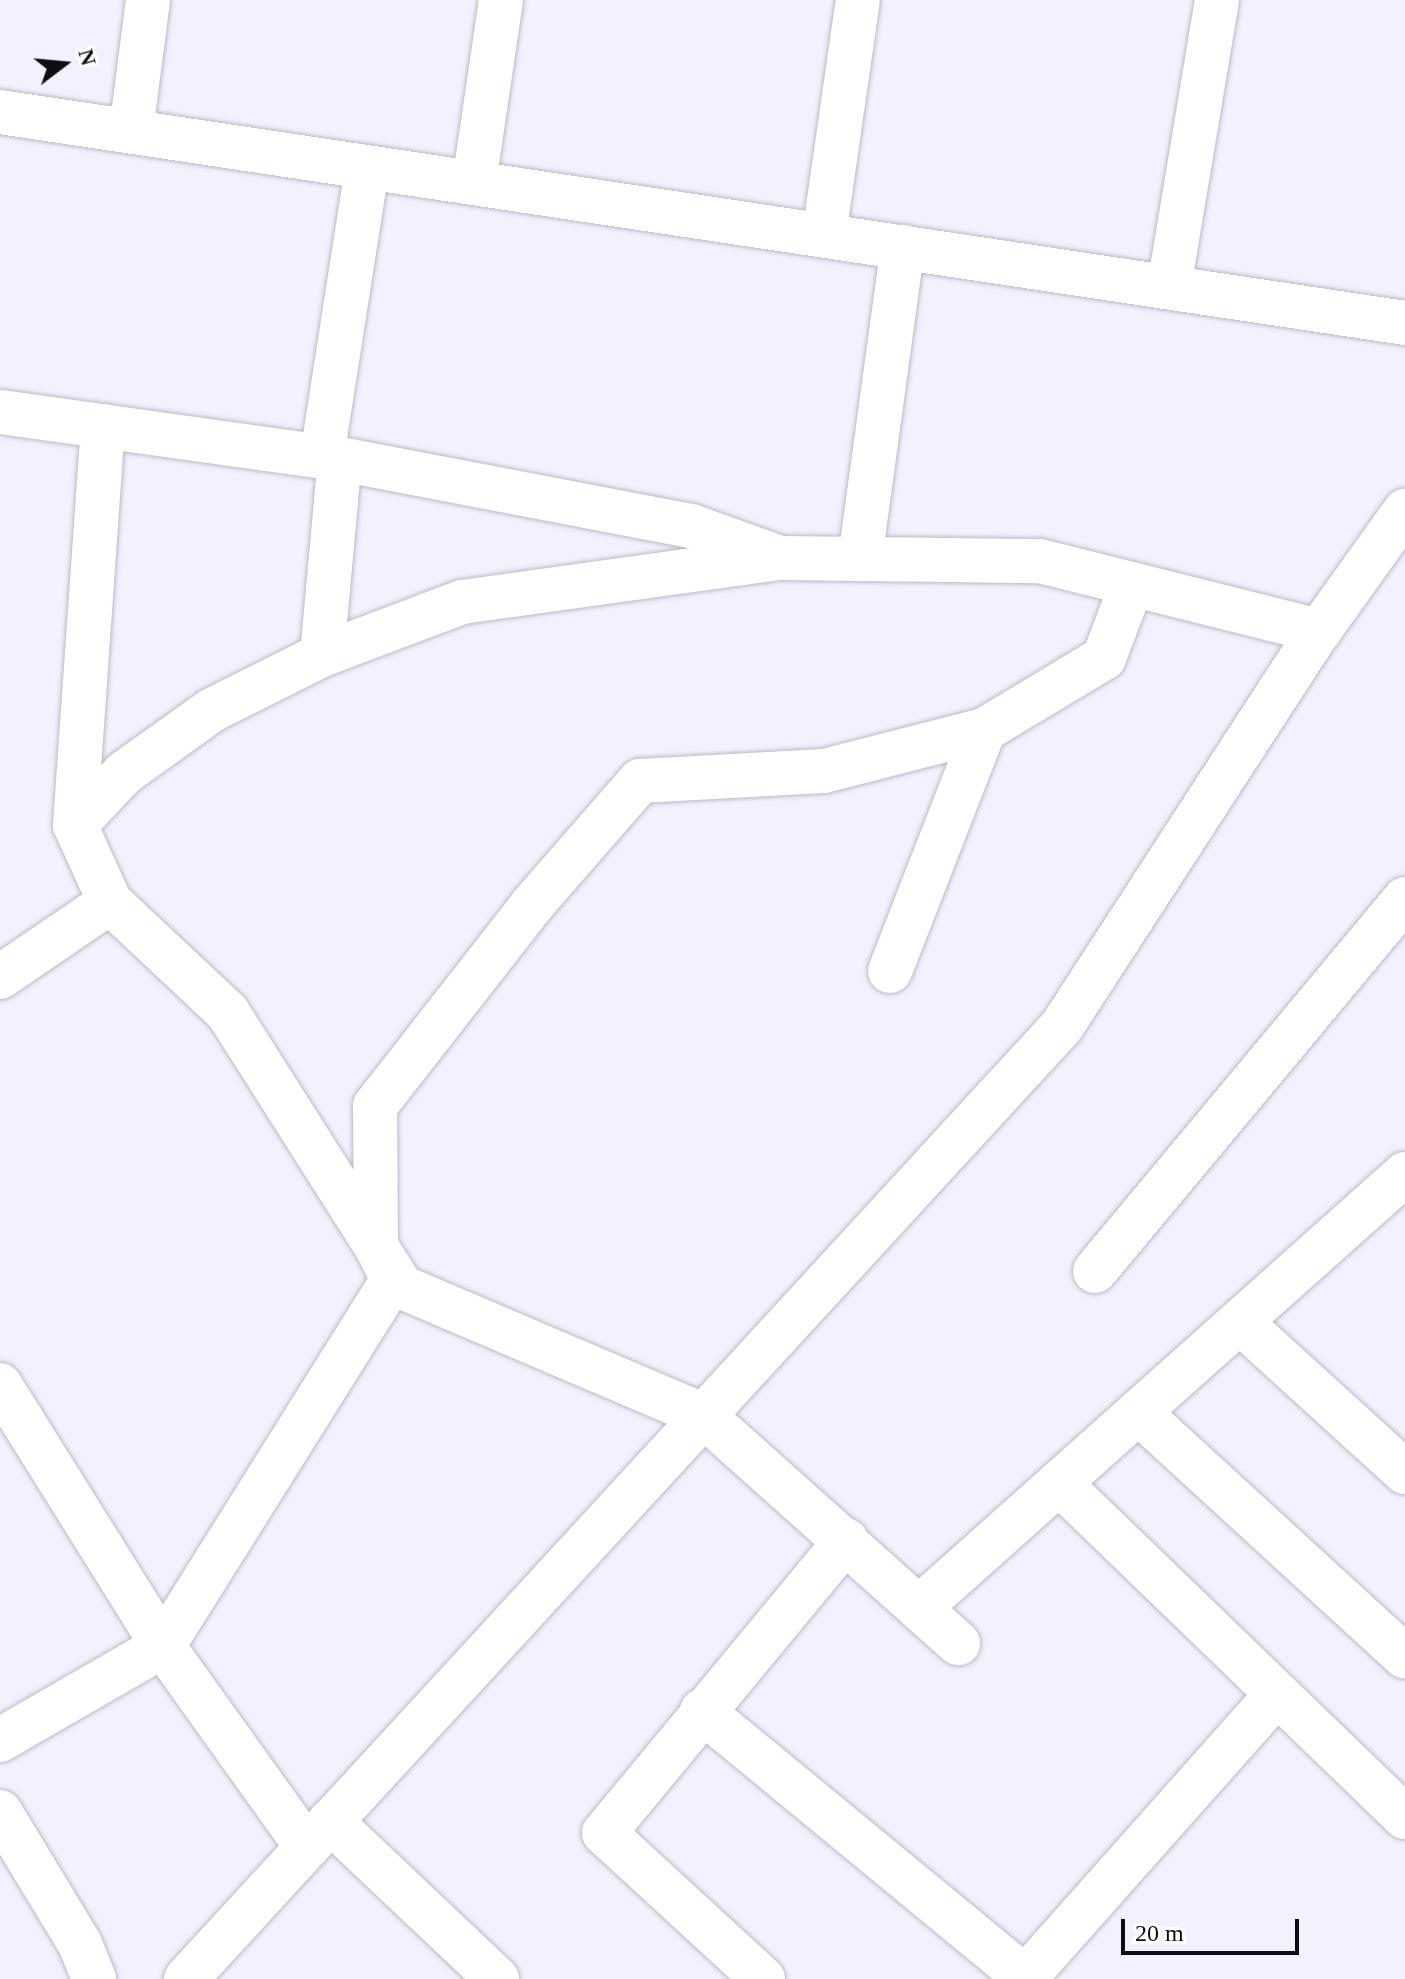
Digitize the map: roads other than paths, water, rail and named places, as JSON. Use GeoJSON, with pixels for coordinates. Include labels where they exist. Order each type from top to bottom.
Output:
{"type":"FeatureCollection","features":[{"type":"Feature","properties":{"kind":"street"},"geometry":{"type":"LineString","coordinates":[[131,131],[148,0]]}},
{"type":"Feature","properties":{"kind":"street"},"geometry":{"type":"LineString","coordinates":[[474,183],[501,0]]}},
{"type":"Feature","properties":{"kind":"street"},"geometry":{"type":"LineString","coordinates":[[824,235],[858,0]]}},
{"type":"Feature","properties":{"kind":"street"},"geometry":{"type":"LineString","coordinates":[[1169,287],[1217,0]]}},
{"type":"Feature","properties":{"kind":"street"},"geometry":{"type":"LineString","coordinates":[[0,112],[1405,323]]}},
{"type":"Feature","properties":{"kind":"street"},"geometry":{"type":"LineString","coordinates":[[322,655],[331,457],[367,167]]}},
{"type":"Feature","properties":{"kind":"street"},"geometry":{"type":"LineString","coordinates":[[860,559],[903,247]]}},
{"type":"Feature","properties":{"kind":"street"},"geometry":{"type":"LineString","coordinates":[[0,412],[331,457],[691,526],[781,558]]}},
{"type":"Feature","properties":{"kind":"street"},"geometry":{"type":"LineString","coordinates":[[103,426],[75,825],[110,902],[228,1013],[402,1287],[704,1416],[958,1643]]}},
{"type":"Feature","properties":{"kind":"street"},"geometry":{"type":"LineString","coordinates":[[200,1974],[319,1834],[1062,1026],[1319,631],[1405,511]]}},
{"type":"Feature","properties":{"kind":"street"},"geometry":{"type":"LineString","coordinates":[[75,825],[124,773],[212,710],[322,655],[462,602],[781,558],[1040,561],[1319,631]]}},
{"type":"Feature","properties":{"kind":"street"},"geometry":{"type":"LineString","coordinates":[[0,1740],[163,1646],[393,1280],[376,1245],[375,1106],[531,906],[640,781],[824,771],[984,730],[1104,658],[1132,584]]}},
{"type":"Feature","properties":{"kind":"street"},"geometry":{"type":"LineString","coordinates":[[890,971],[984,730]]}},
{"type":"Feature","properties":{"kind":"street"},"geometry":{"type":"LineString","coordinates":[[1095,1271],[1405,899]]}},
{"type":"Feature","properties":{"kind":"street"},"geometry":{"type":"LineString","coordinates":[[0,977],[110,902]]}},
{"type":"Feature","properties":{"kind":"street"},"geometry":{"type":"LineString","coordinates":[[920,1607],[1405,1174]]}},
{"type":"Feature","properties":{"kind":"street"},"geometry":{"type":"LineString","coordinates":[[1240,1322],[1405,1472]]}},
{"type":"Feature","properties":{"kind":"street"},"geometry":{"type":"LineString","coordinates":[[0,1385],[163,1646],[319,1834],[497,1979]]}},
{"type":"Feature","properties":{"kind":"street"},"geometry":{"type":"LineString","coordinates":[[1138,1412],[1405,1657]]}},
{"type":"Feature","properties":{"kind":"street"},"geometry":{"type":"LineString","coordinates":[[1059,1483],[1405,1817]]}},
{"type":"Feature","properties":{"kind":"street"},"geometry":{"type":"LineString","coordinates":[[763,1979],[604,1833],[846,1540]]}},
{"type":"Feature","properties":{"kind":"street"},"geometry":{"type":"LineString","coordinates":[[702,1711],[1026,1979],[1276,1695]]}},
{"type":"Feature","properties":{"kind":"street"},"geometry":{"type":"LineString","coordinates":[[0,1812],[80,1944],[94,1979]]}}]}
